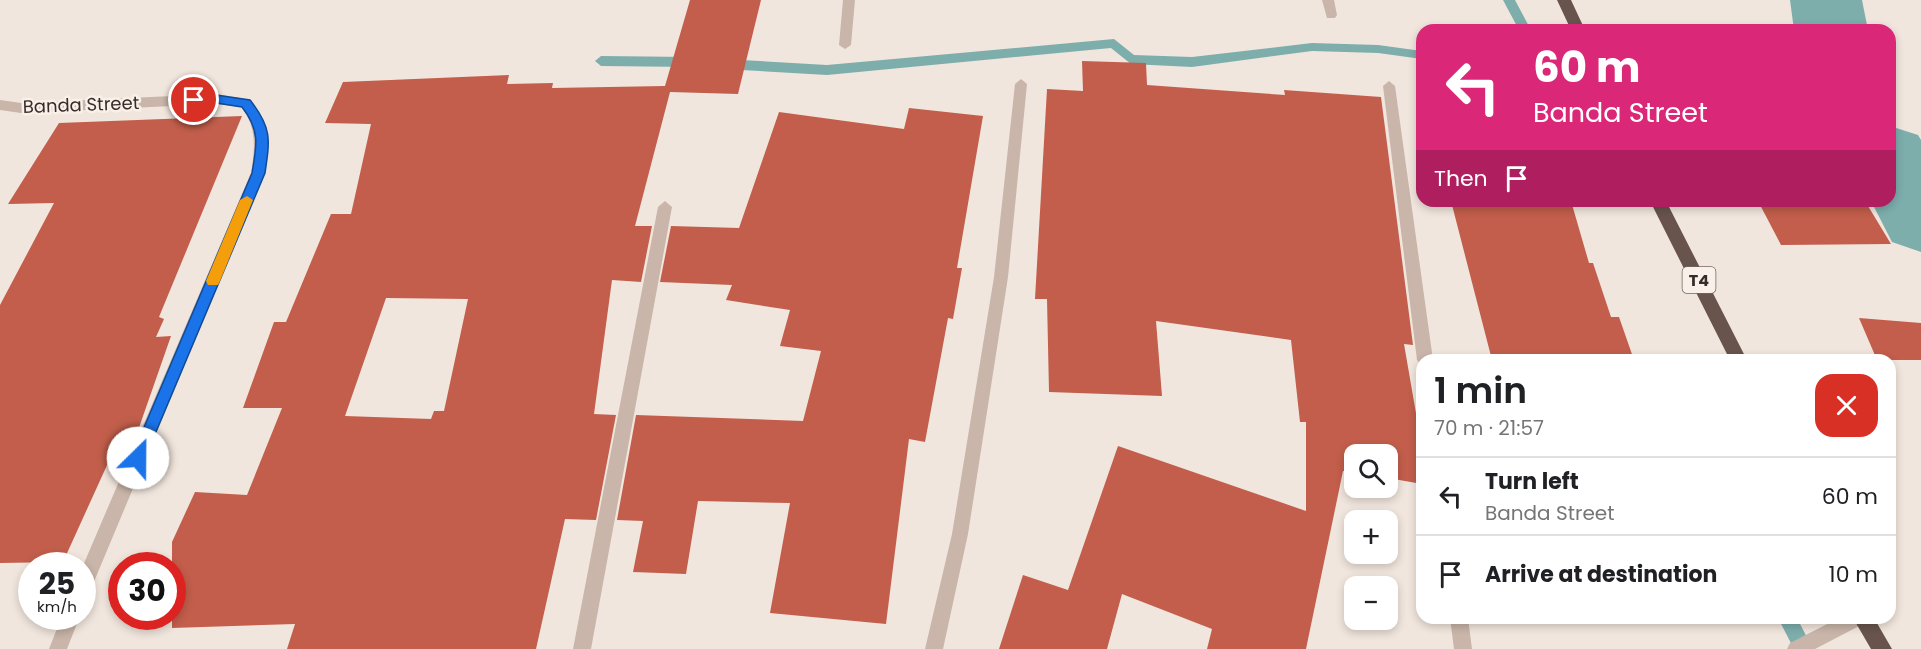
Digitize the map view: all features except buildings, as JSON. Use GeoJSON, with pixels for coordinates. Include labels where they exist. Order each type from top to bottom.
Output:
{"type":"FeatureCollection","features":[{"type":"Feature","properties":{"kind":"highway"},"geometry":{"type":"LineString","coordinates":[[1564,0],[1575,24]]}},
{"type":"Feature","properties":{"kind":"highway","name":"T4"},"geometry":{"type":"LineString","coordinates":[[1661,207],[1736,354]]}},
{"type":"Feature","properties":{"kind":"highway"},"geometry":{"type":"LineString","coordinates":[[1867,624],[1882,649]]}},
{"type":"Feature","properties":{"kind":"street"},"geometry":{"type":"LineString","coordinates":[[845,45],[849,0]]}},
{"type":"Feature","properties":{"kind":"street"},"geometry":{"type":"LineString","coordinates":[[1328,0],[1331,15]]}},
{"type":"Feature","properties":{"kind":"street"},"geometry":{"type":"LineString","coordinates":[[934,649],[960,534],[1001,277],[1021,84]]}},
{"type":"Feature","properties":{"kind":"street"},"geometry":{"type":"LineString","coordinates":[[1389,86],[1424,354]]}},
{"type":"Feature","properties":{"kind":"street","name":"Banda Street"},"geometry":{"type":"LineString","coordinates":[[0,105],[21,108],[216,99],[246,103],[259,120],[263,144],[258,173],[96,557]]}},
{"type":"Feature","properties":{"kind":"street"},"geometry":{"type":"LineString","coordinates":[[582,649],[665,207]]}},
{"type":"Feature","properties":{"kind":"street"},"geometry":{"type":"LineString","coordinates":[[1460,624],[1463,649]]}},
{"type":"Feature","properties":{"kind":"street"},"geometry":{"type":"LineString","coordinates":[[1796,649],[1844,624]]}},
{"type":"Feature","properties":{"kind":"street"},"geometry":{"type":"LineString","coordinates":[[58,649],[65,630]]}},
{"type":"Feature","properties":{"kind":"waterway"},"geometry":{"type":"LineString","coordinates":[[1509,0],[1522,24]]}},
{"type":"Feature","properties":{"kind":"waterway"},"geometry":{"type":"LineString","coordinates":[[1826,0],[1830,24]]}},
{"type":"Feature","properties":{"kind":"waterway"},"geometry":{"type":"LineString","coordinates":[[724,64],[827,70],[1114,43],[1131,59],[1192,62],[1312,47],[1378,49],[1416,54]]}},
{"type":"Feature","properties":{"kind":"waterway"},"geometry":{"type":"LineString","coordinates":[[601,61],[691,62]]}},
{"type":"Feature","properties":{"kind":"waterway"},"geometry":{"type":"LineString","coordinates":[[1896,168],[1921,219]]}},
{"type":"Feature","properties":{"kind":"waterway"},"geometry":{"type":"LineString","coordinates":[[1790,624],[1804,649]]}},
{"type":"Feature","properties":{"kind":"slow traffic"},"geometry":{"type":"LineString","coordinates":[[213,281],[247,200]]}},
{"type":"Feature","properties":{"kind":"route"},"geometry":{"type":"LineString","coordinates":[[138,458],[258,173],[263,144],[259,120],[246,103],[216,99],[194,100]]}}]}
